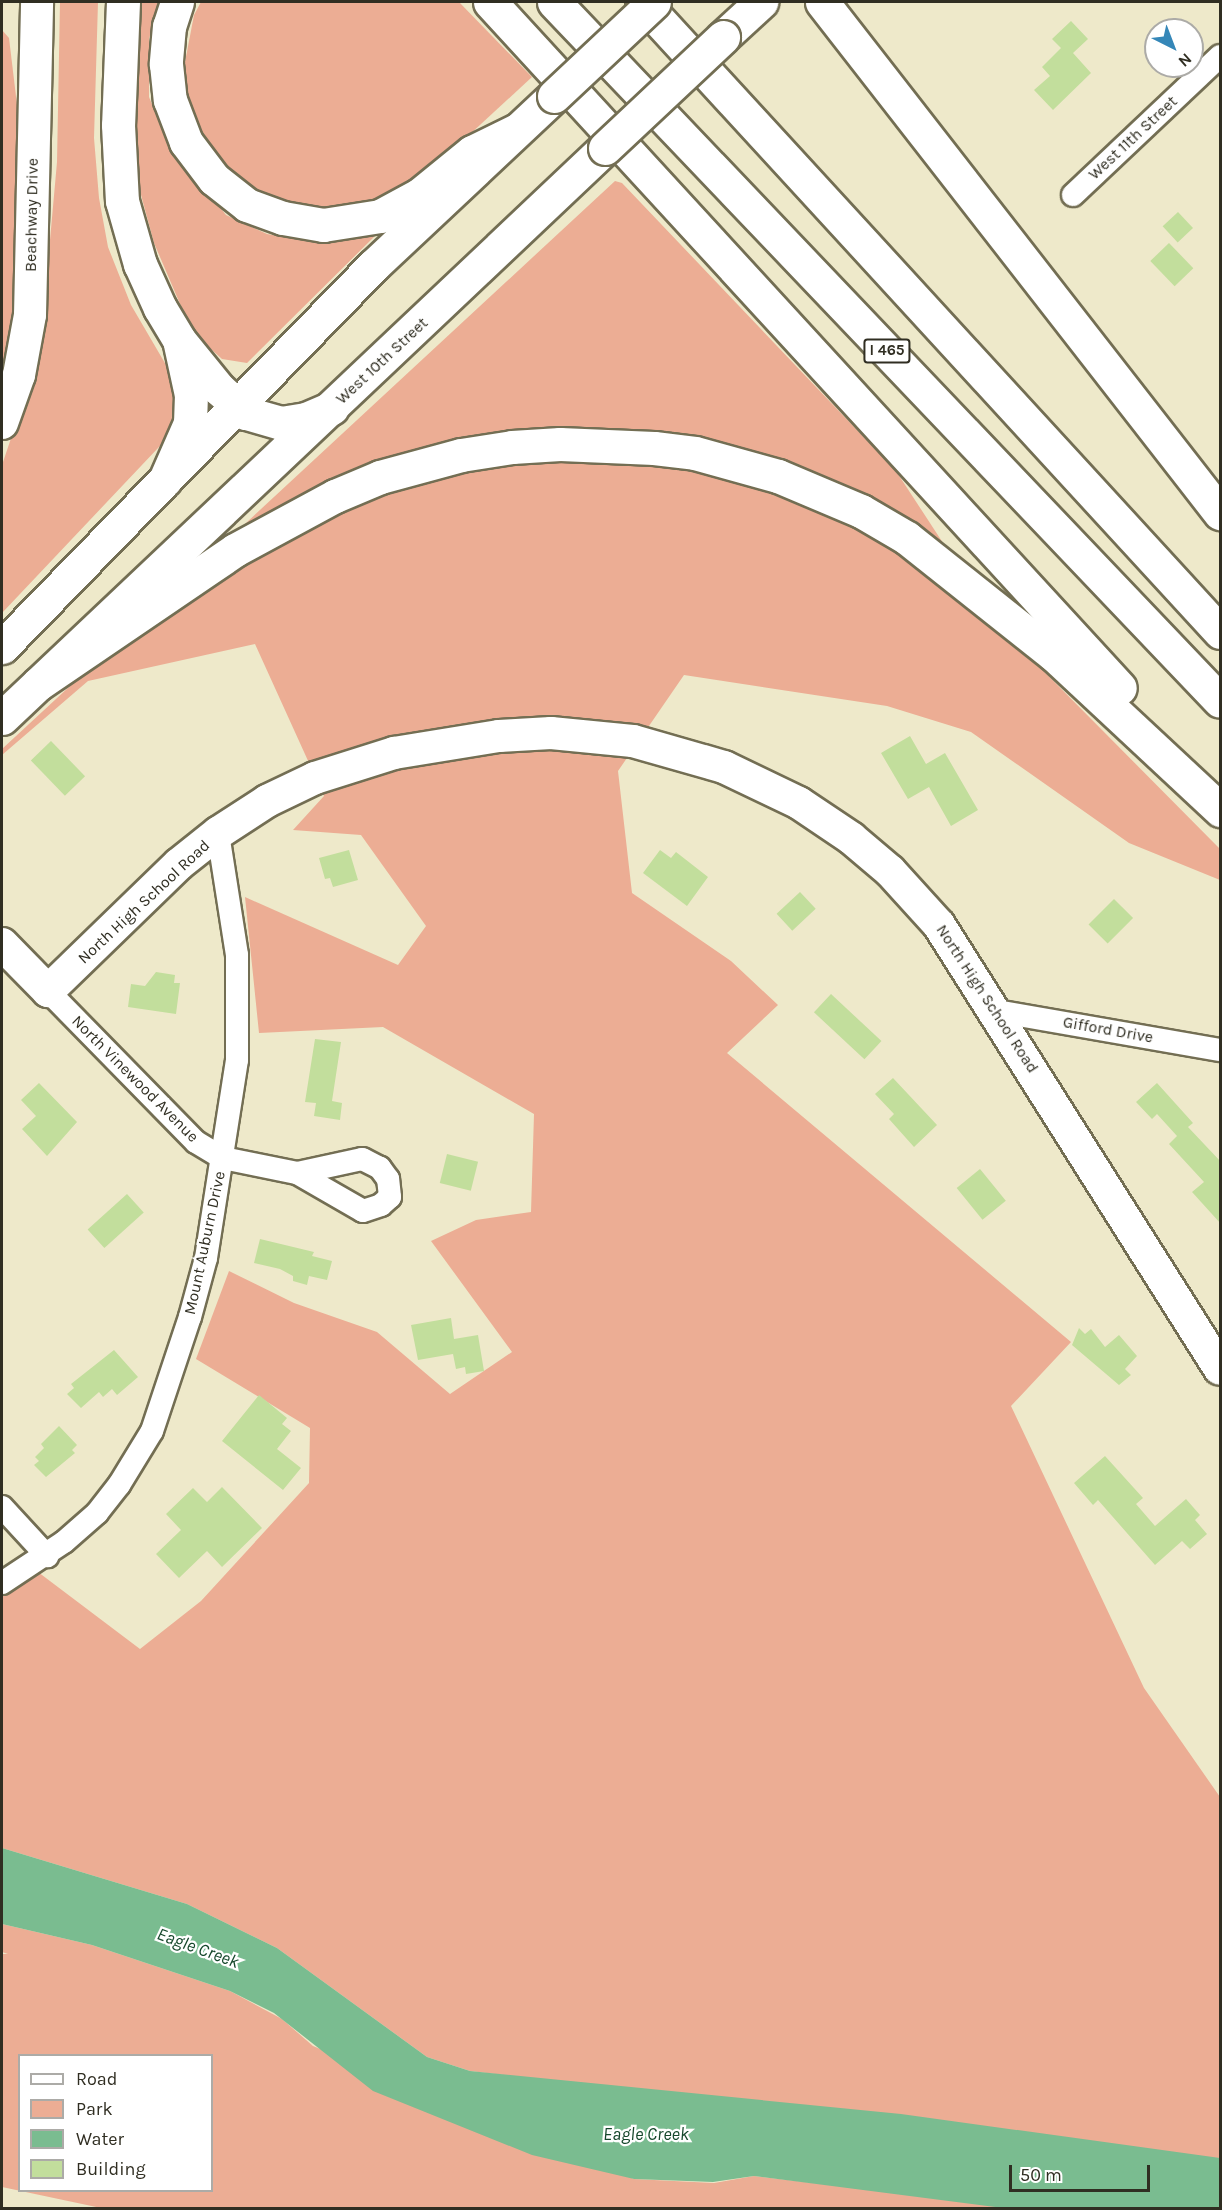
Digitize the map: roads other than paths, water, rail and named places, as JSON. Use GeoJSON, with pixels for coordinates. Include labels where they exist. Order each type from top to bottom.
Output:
{"type":"FeatureCollection","features":[{"type":"Feature","properties":{"kind":"main road"},"geometry":{"type":"LineString","coordinates":[[123,2],[118,125],[122,201],[140,264],[179,340],[237,406],[257,418],[281,423],[306,418],[332,408]]}},
{"type":"Feature","properties":{"kind":"main road"},"geometry":{"type":"LineString","coordinates":[[177,2],[169,26],[166,64],[170,100],[186,142],[214,179],[256,208],[283,218],[323,225],[380,216],[419,195],[472,152],[517,130]]}},
{"type":"Feature","properties":{"kind":"main road"},"geometry":{"type":"LineString","coordinates":[[490,2],[1221,797]]}},
{"type":"Feature","properties":{"kind":"main road","name":"I 465"},"geometry":{"type":"LineString","coordinates":[[554,2],[1221,701]]}},
{"type":"Feature","properties":{"kind":"main road"},"geometry":{"type":"LineString","coordinates":[[642,2],[1221,632]]}},
{"type":"Feature","properties":{"kind":"main road"},"geometry":{"type":"LineString","coordinates":[[2,646],[373,266],[654,2]]}},
{"type":"Feature","properties":{"kind":"main road","name":"West 10th Street"},"geometry":{"type":"LineString","coordinates":[[2,718],[761,2]]}},
{"type":"Feature","properties":{"kind":"main road"},"geometry":{"type":"LineString","coordinates":[[822,2],[1221,513]]}},
{"type":"Feature","properties":{"kind":"main road"},"geometry":{"type":"LineString","coordinates":[[165,480],[187,435],[191,416],[191,395],[179,340]]}},
{"type":"Feature","properties":{"kind":"main road"},"geometry":{"type":"LineString","coordinates":[[38,684],[235,550],[335,496],[381,477],[460,455],[512,447],[560,444],[654,448],[695,453],[778,476],[861,511],[907,538],[1053,654],[1221,810]]}},
{"type":"Feature","properties":{"kind":"street","name":"Beachway Drive"},"geometry":{"type":"LineString","coordinates":[[2,423],[19,375],[30,315],[36,2]]}},
{"type":"Feature","properties":{"kind":"street","name":"West 11th Street"},"geometry":{"type":"LineString","coordinates":[[1073,195],[1221,56]]}},
{"type":"Feature","properties":{"kind":"street","name":"North High School Road"},"geometry":{"type":"LineString","coordinates":[[48,991],[179,864],[267,801],[315,778],[394,753],[499,736],[550,734],[664,748],[724,767],[771,788],[816,814],[866,850],[939,926],[996,1011],[1221,1369]]}},
{"type":"Feature","properties":{"kind":"street","name":"Mount Auburn Drive"},"geometry":{"type":"LineString","coordinates":[[2,1583],[47,1556],[97,1513],[130,1470],[152,1431],[175,1366],[206,1258],[237,1068],[239,1007],[232,912],[218,834]]}},
{"type":"Feature","properties":{"kind":"street"},"geometry":{"type":"LineString","coordinates":[[2,944],[48,991]]}},
{"type":"Feature","properties":{"kind":"street","name":"North Vinewood Avenue"},"geometry":{"type":"LineString","coordinates":[[48,991],[196,1142],[223,1158],[297,1173]]}},
{"type":"Feature","properties":{"kind":"street","name":"Gifford Drive"},"geometry":{"type":"LineString","coordinates":[[996,1011],[1221,1050]]}},
{"type":"Feature","properties":{"kind":"street"},"geometry":{"type":"LineString","coordinates":[[2,1507],[47,1556]]}},
{"type":"Feature","properties":{"kind":"water","name":"Eagle Creek"},"geometry":{"type":"Polygon","coordinates":[[[2,1848],[187,1904],[277,1948],[427,2057],[470,2071],[901,2114],[1220,2158],[1220,2208],[1003,2208],[754,2176],[713,2182],[634,2179],[532,2155],[373,2091],[274,2013],[230,1991],[92,1945],[2,1924],[2,1848]]]}}]}
